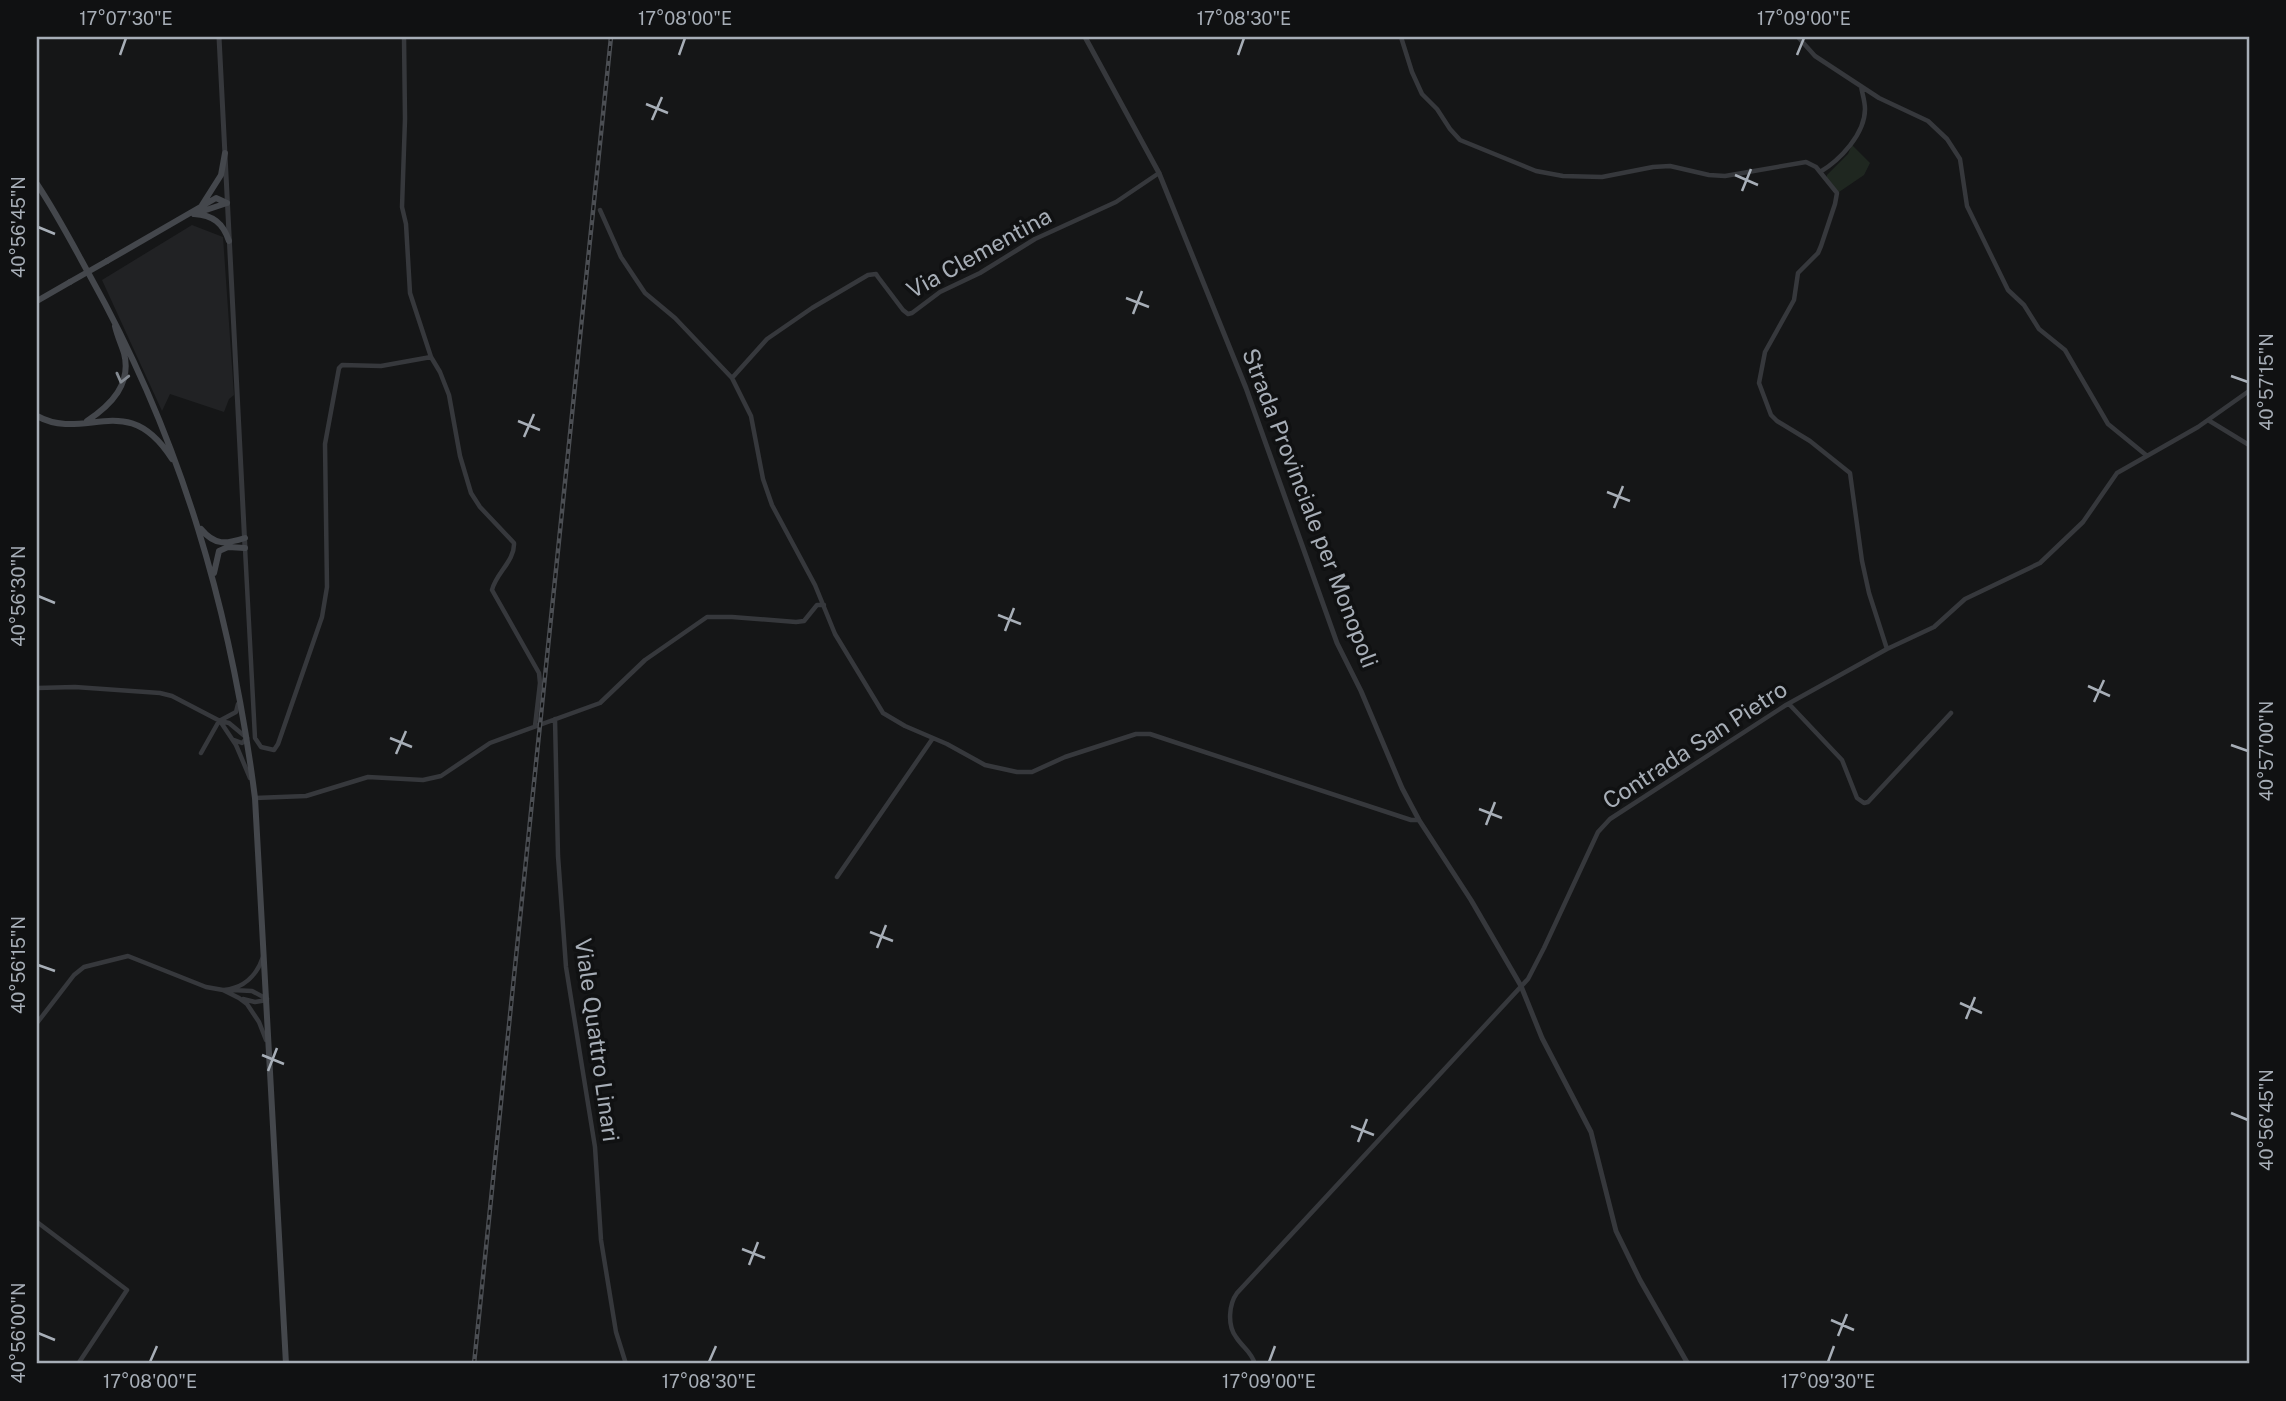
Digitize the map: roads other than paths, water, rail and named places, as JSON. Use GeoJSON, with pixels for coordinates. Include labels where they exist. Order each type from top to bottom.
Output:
{"type":"FeatureCollection","features":[{"type":"Feature","properties":{"kind":"main road"},"geometry":{"type":"LineString","coordinates":[[193,213],[210,195],[220,175],[225,153]]}},
{"type":"Feature","properties":{"kind":"main road"},"geometry":{"type":"LineString","coordinates":[[37,184],[115,320],[142,376],[180,472],[213,575],[240,697],[255,797],[286,1364]]}},
{"type":"Feature","properties":{"kind":"main road"},"geometry":{"type":"LineString","coordinates":[[37,301],[216,198],[227,203]]}},
{"type":"Feature","properties":{"kind":"main road"},"geometry":{"type":"LineString","coordinates":[[193,213],[217,220],[224,227],[229,241]]}},
{"type":"Feature","properties":{"kind":"main road"},"geometry":{"type":"LineString","coordinates":[[85,422],[104,410],[116,397],[123,379],[124,355],[115,320]]}},
{"type":"Feature","properties":{"kind":"main road"},"geometry":{"type":"LineString","coordinates":[[37,416],[43,420],[70,424],[119,421],[145,430],[162,445],[180,472]]}},
{"type":"Feature","properties":{"kind":"main road"},"geometry":{"type":"LineString","coordinates":[[197,522],[215,542],[224,544],[245,538]]}},
{"type":"Feature","properties":{"kind":"main road"},"geometry":{"type":"LineString","coordinates":[[213,575],[219,551],[228,547],[246,548]]}},
{"type":"Feature","properties":{"kind":"street"},"geometry":{"type":"LineString","coordinates":[[219,37],[256,738],[261,747],[274,750],[278,744],[318,628],[327,587],[325,444],[339,368],[342,365],[381,366],[431,357]]}},
{"type":"Feature","properties":{"kind":"street"},"geometry":{"type":"LineString","coordinates":[[404,37],[402,207],[406,224],[410,293],[431,357],[449,395],[460,456],[471,493],[480,507],[514,543],[513,554],[492,590],[540,678],[535,726]]}},
{"type":"Feature","properties":{"kind":"street","name":"Strada Provinciale per Monopoli"},"geometry":{"type":"LineString","coordinates":[[1085,37],[1159,173],[1246,388],[1337,643],[1419,820],[1471,900],[1521,986],[1542,1038],[1591,1132],[1616,1231],[1640,1280],[1688,1364]]}},
{"type":"Feature","properties":{"kind":"street"},"geometry":{"type":"LineString","coordinates":[[1401,37],[1422,94],[1460,140],[1536,171],[1563,176],[1602,177],[1670,166],[1725,176],[1805,162],[1816,167],[1837,193],[1818,253],[1798,273],[1794,299],[1765,352],[1759,383],[1771,415],[1777,421],[1810,441],[1850,472],[1862,561],[1887,649]]}},
{"type":"Feature","properties":{"kind":"street"},"geometry":{"type":"LineString","coordinates":[[1798,37],[1812,54],[1879,98],[1928,121],[1956,151],[1963,172],[1967,206],[2008,290],[2024,304],[2039,329],[2065,350],[2108,424],[2146,455]]}},
{"type":"Feature","properties":{"kind":"street"},"geometry":{"type":"LineString","coordinates":[[1820,172],[1841,158],[1862,122],[1865,108],[1861,86]]}},
{"type":"Feature","properties":{"kind":"street","name":"Via Clementina"},"geometry":{"type":"LineString","coordinates":[[732,378],[767,339],[868,275],[876,274],[904,310],[908,314],[912,313],[940,292],[1035,239],[1116,202],[1159,173]]}},
{"type":"Feature","properties":{"kind":"street"},"geometry":{"type":"LineString","coordinates":[[600,211],[621,257],[645,293],[676,318],[732,378],[751,416],[768,498],[824,606],[835,634],[861,673],[879,709],[905,726],[990,767],[1025,773],[1108,742],[1136,734],[1150,734],[1411,820],[1419,820]]}},
{"type":"Feature","properties":{"kind":"street","name":"Contrada San Pietro"},"geometry":{"type":"LineString","coordinates":[[1255,1364],[1250,1350],[1232,1330],[1231,1305],[1237,1293],[1521,986],[1544,948],[1598,832],[1610,819],[1789,704],[1887,649],[1934,627],[1965,599],[2048,557],[2083,522],[2113,476],[2208,421],[2249,391]]}},
{"type":"Feature","properties":{"kind":"street"},"geometry":{"type":"LineString","coordinates":[[2208,421],[2249,444]]}},
{"type":"Feature","properties":{"kind":"street"},"geometry":{"type":"LineString","coordinates":[[255,797],[306,796],[368,776],[423,780],[435,778],[449,772],[490,743],[600,703],[645,660],[707,617],[796,622],[804,621],[817,605],[824,606]]}},
{"type":"Feature","properties":{"kind":"street"},"geometry":{"type":"LineString","coordinates":[[37,688],[75,687],[172,695],[235,727],[247,738],[242,743],[233,740]]}},
{"type":"Feature","properties":{"kind":"street"},"geometry":{"type":"LineString","coordinates":[[201,753],[220,721],[236,712],[240,697]]}},
{"type":"Feature","properties":{"kind":"street"},"geometry":{"type":"LineString","coordinates":[[1789,704],[1842,760],[1857,798],[1864,803],[1868,802],[1951,713]]}},
{"type":"Feature","properties":{"kind":"street","name":"Viale Quattro Linari"},"geometry":{"type":"LineString","coordinates":[[555,719],[558,856],[566,967],[595,1147],[601,1240],[616,1332],[626,1364]]}},
{"type":"Feature","properties":{"kind":"street"},"geometry":{"type":"LineString","coordinates":[[220,721],[233,740],[254,786]]}},
{"type":"Feature","properties":{"kind":"street"},"geometry":{"type":"LineString","coordinates":[[837,877],[933,738]]}},
{"type":"Feature","properties":{"kind":"street"},"geometry":{"type":"LineString","coordinates":[[226,990],[254,975],[265,949]]}},
{"type":"Feature","properties":{"kind":"street"},"geometry":{"type":"LineString","coordinates":[[37,1023],[74,975],[84,967],[115,957],[128,956],[206,987],[252,991],[267,1000]]}},
{"type":"Feature","properties":{"kind":"street"},"geometry":{"type":"LineString","coordinates":[[226,990],[247,1004],[259,1022],[270,1051]]}},
{"type":"Feature","properties":{"kind":"street"},"geometry":{"type":"LineString","coordinates":[[239,998],[256,1002],[267,1000]]}},
{"type":"Feature","properties":{"kind":"street"},"geometry":{"type":"LineString","coordinates":[[37,1222],[127,1290],[78,1364]]}},
{"type":"Feature","properties":{"kind":"railway"},"geometry":{"type":"LineString","coordinates":[[474,1364],[611,37]]}}]}
